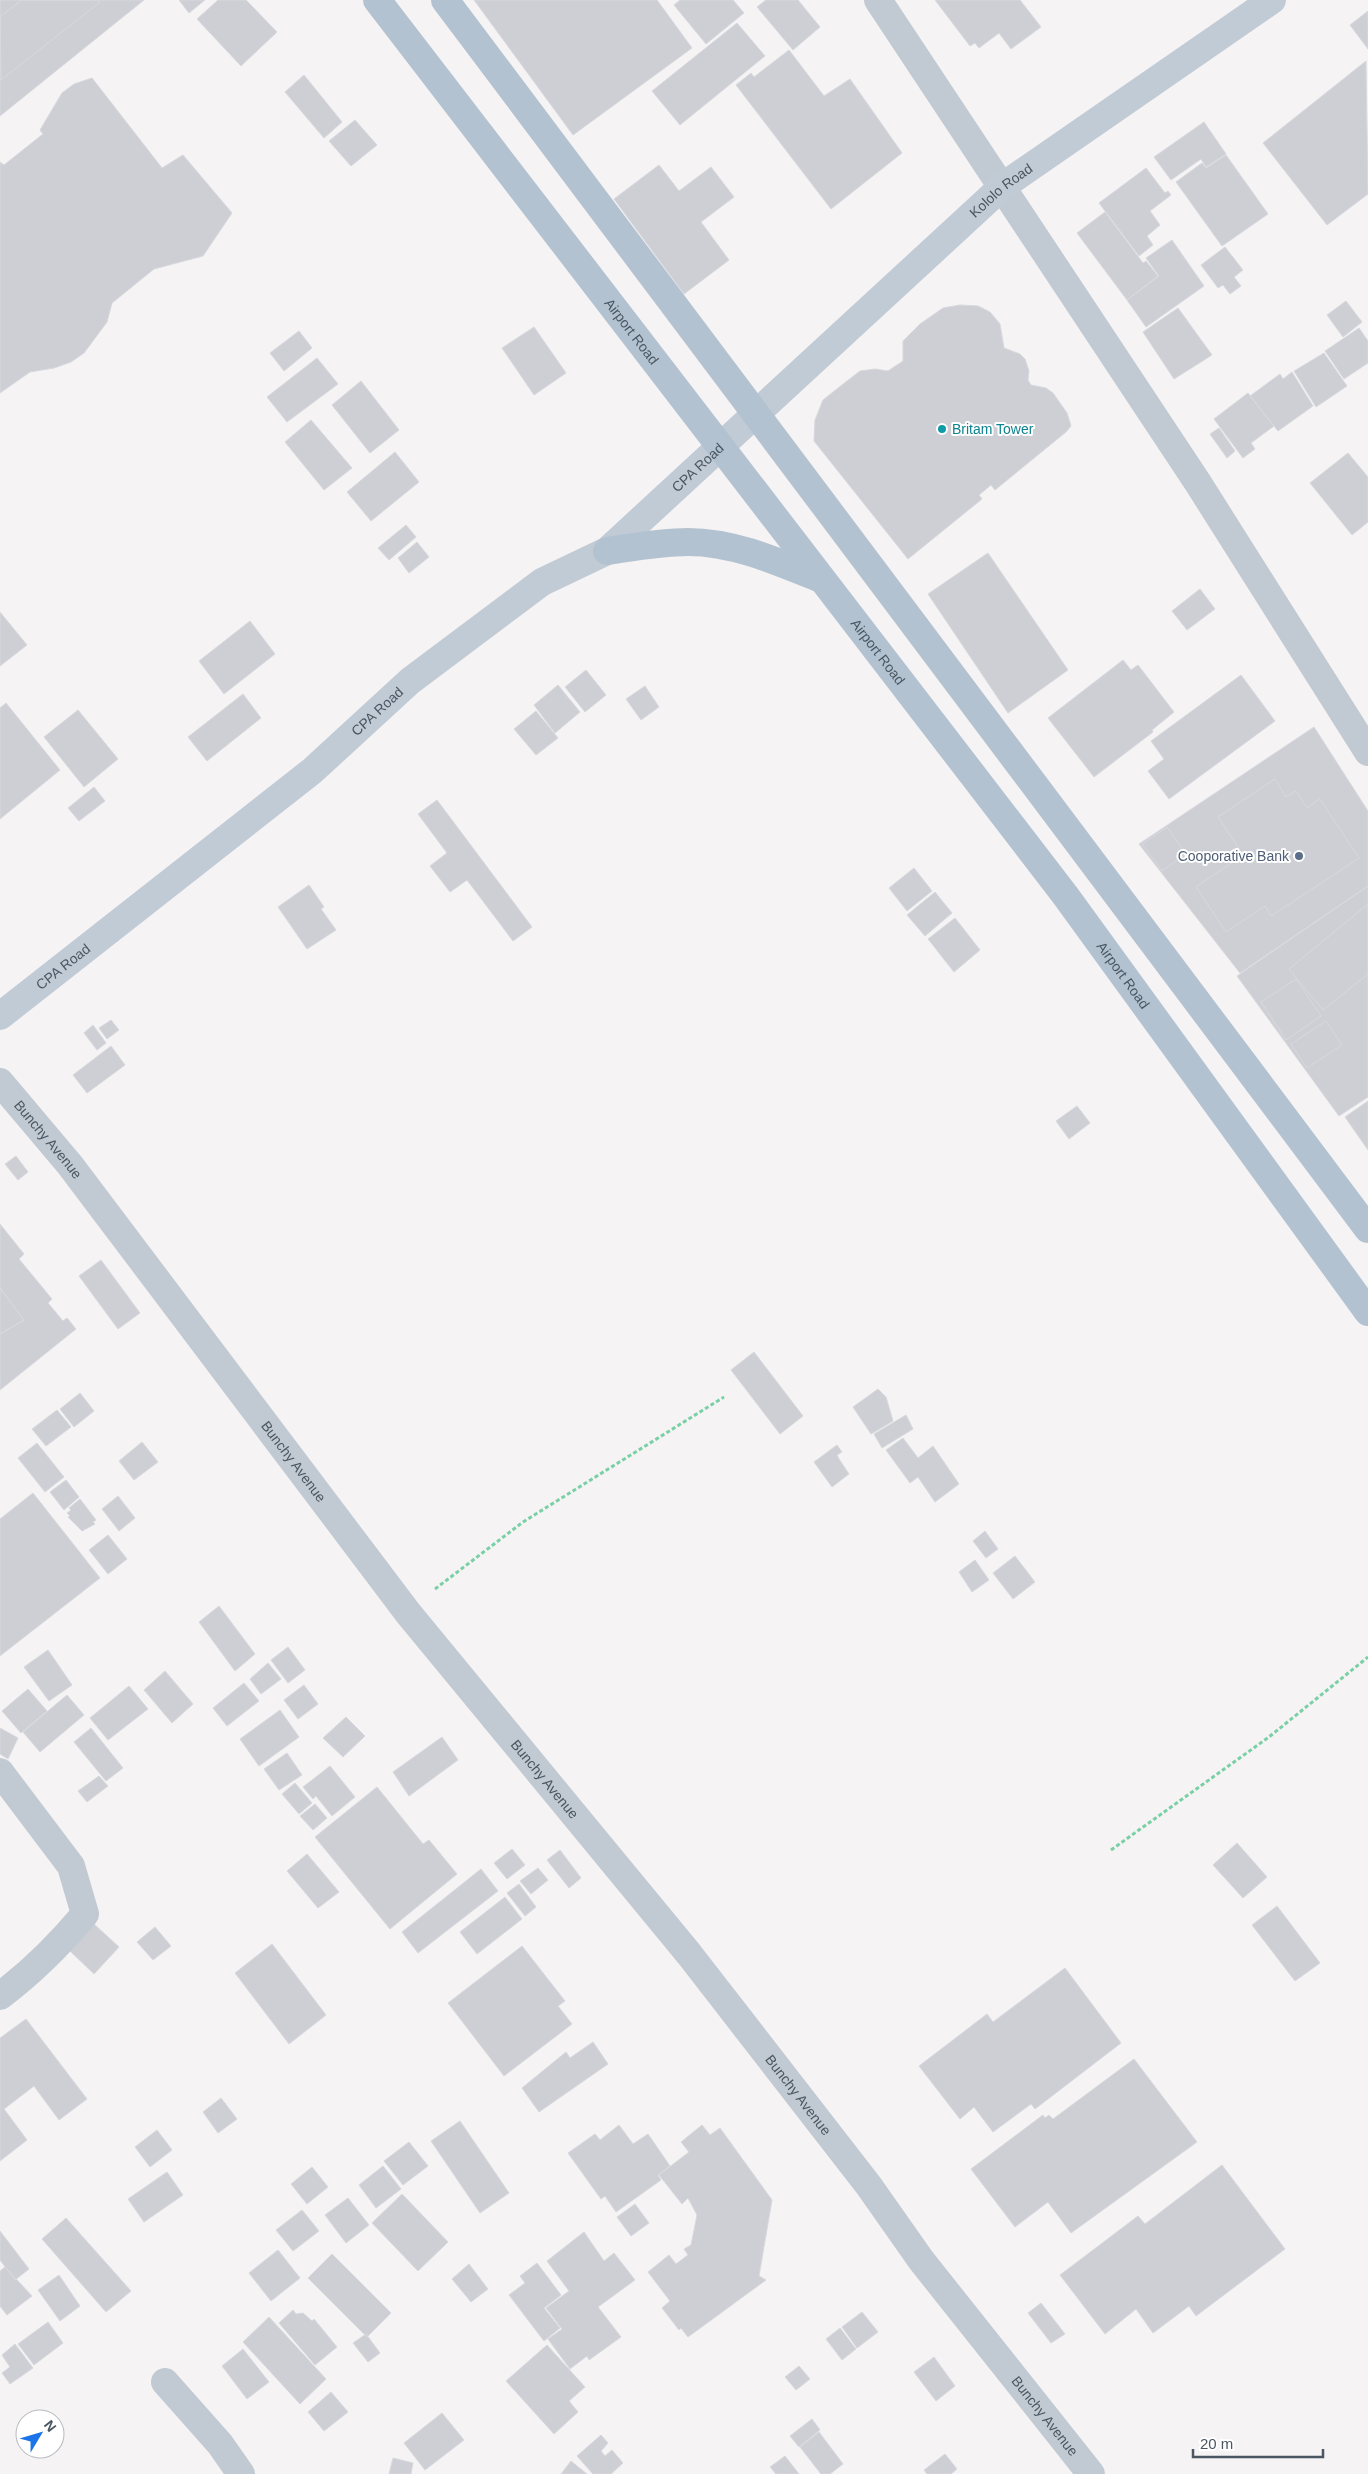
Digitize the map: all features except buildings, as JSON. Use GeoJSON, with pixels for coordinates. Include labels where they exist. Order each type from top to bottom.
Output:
{"type":"FeatureCollection","features":[{"type":"Feature","properties":{"kind":"main road","name":"Airport Road"},"geometry":{"type":"LineString","coordinates":[[377,0],[719,447],[1066,895],[1368,1312]]}},
{"type":"Feature","properties":{"kind":"main road"},"geometry":{"type":"LineString","coordinates":[[445,0],[757,412],[1368,1229]]}},
{"type":"Feature","properties":{"kind":"main road"},"geometry":{"type":"LineString","coordinates":[[607,550],[662,543],[689,542],[712,545],[763,556],[821,579]]}},
{"type":"Feature","properties":{"kind":"street"},"geometry":{"type":"LineString","coordinates":[[878,0],[1198,483],[1368,752]]}},
{"type":"Feature","properties":{"kind":"street","name":"Kololo Road"},"geometry":{"type":"LineString","coordinates":[[757,412],[1003,186],[1272,0]]}},
{"type":"Feature","properties":{"kind":"street","name":"CPA Road"},"geometry":{"type":"LineString","coordinates":[[0,1016],[312,771],[410,681],[542,582],[607,550],[757,412]]}},
{"type":"Feature","properties":{"kind":"street","name":"Bunchy Avenue"},"geometry":{"type":"LineString","coordinates":[[0,1082],[70,1165],[408,1613],[689,1954],[870,2186],[922,2260],[1090,2474]]}},
{"type":"Feature","properties":{"kind":"street"},"geometry":{"type":"LineString","coordinates":[[0,1772],[71,1866],[85,1914],[63,1941],[28,1975],[0,1996]]}},
{"type":"Feature","properties":{"kind":"street"},"geometry":{"type":"LineString","coordinates":[[165,2382],[220,2444],[241,2474]]}},
{"type":"Feature","properties":{"kind":"path"},"geometry":{"type":"LineString","coordinates":[[408,1613],[452,1576],[523,1522],[724,1398]]}},
{"type":"Feature","properties":{"kind":"path"},"geometry":{"type":"LineString","coordinates":[[1112,1850],[1269,1737],[1368,1657]]}},
{"type":"Feature","properties":{"kind":"place","name":"Britam Tower"},"geometry":{"type":"Point","coordinates":[942,429]}},
{"type":"Feature","properties":{"kind":"place","name":"Cooporative Bank"},"geometry":{"type":"Point","coordinates":[1299,856]}}]}
